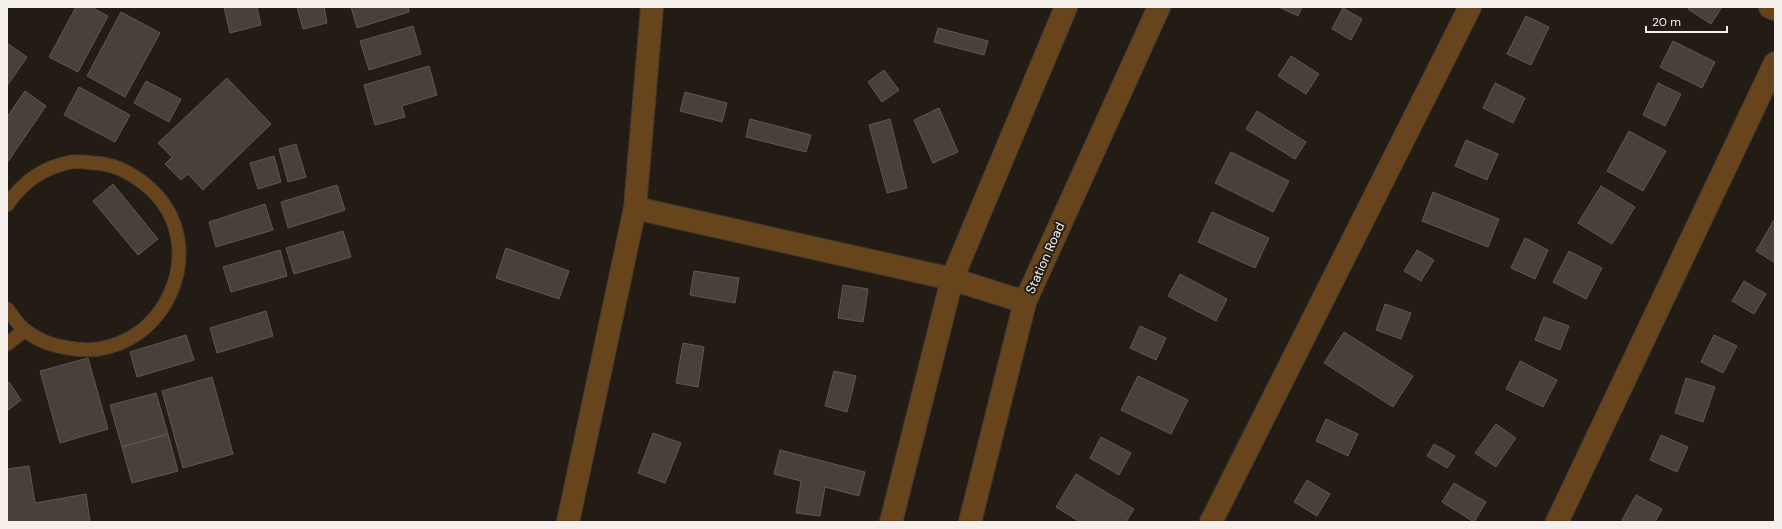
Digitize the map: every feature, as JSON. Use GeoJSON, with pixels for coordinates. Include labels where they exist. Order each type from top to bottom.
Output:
{"type":"FeatureCollection","features":[{"type":"Feature","properties":{"kind":"street"},"geometry":{"type":"LineString","coordinates":[[568,522],[635,208],[652,7]]}},
{"type":"Feature","properties":{"kind":"street"},"geometry":{"type":"LineString","coordinates":[[891,522],[952,279],[1066,7]]}},
{"type":"Feature","properties":{"kind":"street","name":"Station Road"},"geometry":{"type":"LineString","coordinates":[[970,522],[1025,302],[1159,7]]}},
{"type":"Feature","properties":{"kind":"street"},"geometry":{"type":"LineString","coordinates":[[1211,522],[1470,7]]}},
{"type":"Feature","properties":{"kind":"street"},"geometry":{"type":"LineString","coordinates":[[1770,7],[1775,9]]}},
{"type":"Feature","properties":{"kind":"street"},"geometry":{"type":"LineString","coordinates":[[1557,522],[1775,63]]}},
{"type":"Feature","properties":{"kind":"street"},"geometry":{"type":"LineString","coordinates":[[635,208],[952,279],[1025,302]]}},
{"type":"Feature","properties":{"kind":"lane"},"geometry":{"type":"LineString","coordinates":[[7,205],[17,191],[42,172],[71,162],[102,163],[132,173],[156,193],[172,220],[179,250],[176,281],[163,310],[141,332],[114,347],[83,351],[52,345],[25,330],[7,309]]}},
{"type":"Feature","properties":{"kind":"lane"},"geometry":{"type":"LineString","coordinates":[[7,344],[25,330]]}},
{"type":"Feature","properties":{"kind":"building"},"geometry":{"type":"Polygon","coordinates":[[[76,7],[91,7],[108,16],[78,72],[49,57],[76,7]]]}},
{"type":"Feature","properties":{"kind":"building"},"geometry":{"type":"Polygon","coordinates":[[[224,7],[257,7],[261,25],[230,33],[224,7]]]}},
{"type":"Feature","properties":{"kind":"building"},"geometry":{"type":"Polygon","coordinates":[[[297,7],[324,7],[327,23],[303,29],[297,7]]]}},
{"type":"Feature","properties":{"kind":"building"},"geometry":{"type":"Polygon","coordinates":[[[351,7],[408,7],[409,12],[357,28],[351,7]]]}},
{"type":"Feature","properties":{"kind":"building"},"geometry":{"type":"Polygon","coordinates":[[[1279,7],[1302,7],[1298,16],[1279,7]]]}},
{"type":"Feature","properties":{"kind":"building"},"geometry":{"type":"Polygon","coordinates":[[[1689,7],[1722,7],[1711,24],[1688,9],[1689,7]]]}},
{"type":"Feature","properties":{"kind":"building"},"geometry":{"type":"Polygon","coordinates":[[[1343,8],[1362,19],[1351,40],[1332,29],[1343,8]]]}},
{"type":"Feature","properties":{"kind":"building"},"geometry":{"type":"Polygon","coordinates":[[[121,12],[160,33],[125,97],[87,76],[121,12]]]}},
{"type":"Feature","properties":{"kind":"building"},"geometry":{"type":"Polygon","coordinates":[[[1526,16],[1549,27],[1531,65],[1507,54],[1526,16]]]}},
{"type":"Feature","properties":{"kind":"building"},"geometry":{"type":"Polygon","coordinates":[[[413,26],[421,54],[369,70],[360,41],[413,26]]]}},
{"type":"Feature","properties":{"kind":"building"},"geometry":{"type":"Polygon","coordinates":[[[938,28],[988,41],[984,55],[934,42],[938,28]]]}},
{"type":"Feature","properties":{"kind":"building"},"geometry":{"type":"Polygon","coordinates":[[[1673,41],[1715,62],[1702,88],[1660,67],[1673,41]]]}},
{"type":"Feature","properties":{"kind":"building"},"geometry":{"type":"Polygon","coordinates":[[[7,43],[27,57],[7,86],[7,43]]]}},
{"type":"Feature","properties":{"kind":"building"},"geometry":{"type":"Polygon","coordinates":[[[1291,56],[1319,74],[1306,94],[1278,76],[1291,56]]]}},
{"type":"Feature","properties":{"kind":"building"},"geometry":{"type":"Polygon","coordinates":[[[429,66],[437,95],[402,106],[405,117],[375,125],[364,85],[429,66]]]}},
{"type":"Feature","properties":{"kind":"building"},"geometry":{"type":"Polygon","coordinates":[[[884,70],[899,90],[882,102],[868,82],[884,70]]]}},
{"type":"Feature","properties":{"kind":"building"},"geometry":{"type":"Polygon","coordinates":[[[227,78],[271,124],[203,190],[188,174],[181,180],[165,164],[172,157],[158,143],[227,78]]]}},
{"type":"Feature","properties":{"kind":"building"},"geometry":{"type":"Polygon","coordinates":[[[146,81],[181,99],[169,122],[134,103],[146,81]]]}},
{"type":"Feature","properties":{"kind":"building"},"geometry":{"type":"Polygon","coordinates":[[[1495,83],[1525,98],[1513,123],[1483,108],[1495,83]]]}},
{"type":"Feature","properties":{"kind":"building"},"geometry":{"type":"Polygon","coordinates":[[[1658,83],[1681,94],[1665,126],[1643,115],[1658,83]]]}},
{"type":"Feature","properties":{"kind":"building"},"geometry":{"type":"Polygon","coordinates":[[[79,87],[130,115],[115,142],[64,115],[79,87]]]}},
{"type":"Feature","properties":{"kind":"building"},"geometry":{"type":"Polygon","coordinates":[[[25,91],[46,106],[7,163],[7,117],[25,91]]]}},
{"type":"Feature","properties":{"kind":"building"},"geometry":{"type":"Polygon","coordinates":[[[685,92],[727,103],[722,122],[680,111],[685,92]]]}},
{"type":"Feature","properties":{"kind":"building"},"geometry":{"type":"Polygon","coordinates":[[[939,108],[958,152],[933,163],[914,120],[939,108]]]}},
{"type":"Feature","properties":{"kind":"building"},"geometry":{"type":"Polygon","coordinates":[[[1257,111],[1306,142],[1295,159],[1246,129],[1257,111]]]}},
{"type":"Feature","properties":{"kind":"building"},"geometry":{"type":"Polygon","coordinates":[[[750,119],[811,135],[806,152],[746,137],[750,119]]]}},
{"type":"Feature","properties":{"kind":"building"},"geometry":{"type":"Polygon","coordinates":[[[890,119],[907,188],[887,193],[869,125],[890,119]]]}},
{"type":"Feature","properties":{"kind":"building"},"geometry":{"type":"Polygon","coordinates":[[[1629,131],[1666,151],[1643,191],[1607,171],[1629,131]]]}},
{"type":"Feature","properties":{"kind":"building"},"geometry":{"type":"Polygon","coordinates":[[[1466,140],[1498,154],[1487,180],[1455,166],[1466,140]]]}},
{"type":"Feature","properties":{"kind":"building"},"geometry":{"type":"Polygon","coordinates":[[[296,144],[306,177],[288,182],[279,149],[296,144]]]}},
{"type":"Feature","properties":{"kind":"building"},"geometry":{"type":"Polygon","coordinates":[[[1231,152],[1289,181],[1273,212],[1215,183],[1231,152]]]}},
{"type":"Feature","properties":{"kind":"building"},"geometry":{"type":"Polygon","coordinates":[[[274,156],[281,182],[258,189],[250,163],[274,156]]]}},
{"type":"Feature","properties":{"kind":"building"},"geometry":{"type":"Polygon","coordinates":[[[113,184],[158,239],[138,255],[93,201],[113,184]]]}},
{"type":"Feature","properties":{"kind":"building"},"geometry":{"type":"Polygon","coordinates":[[[337,185],[345,210],[288,228],[281,202],[337,185]]]}},
{"type":"Feature","properties":{"kind":"building"},"geometry":{"type":"Polygon","coordinates":[[[1601,186],[1635,207],[1612,244],[1578,223],[1601,186]]]}},
{"type":"Feature","properties":{"kind":"building"},"geometry":{"type":"Polygon","coordinates":[[[1433,192],[1499,219],[1488,247],[1422,221],[1433,192]]]}},
{"type":"Feature","properties":{"kind":"building"},"geometry":{"type":"Polygon","coordinates":[[[265,204],[273,230],[216,247],[209,222],[265,204]]]}},
{"type":"Feature","properties":{"kind":"building"},"geometry":{"type":"Polygon","coordinates":[[[1212,212],[1269,238],[1255,268],[1198,242],[1212,212]]]}},
{"type":"Feature","properties":{"kind":"building"},"geometry":{"type":"Polygon","coordinates":[[[1774,220],[1775,221],[1775,263],[1756,251],[1774,220]]]}},
{"type":"Feature","properties":{"kind":"building"},"geometry":{"type":"Polygon","coordinates":[[[343,231],[351,257],[294,274],[286,248],[343,231]]]}},
{"type":"Feature","properties":{"kind":"building"},"geometry":{"type":"Polygon","coordinates":[[[1525,238],[1548,250],[1535,279],[1511,268],[1525,238]]]}},
{"type":"Feature","properties":{"kind":"building"},"geometry":{"type":"Polygon","coordinates":[[[506,248],[569,271],[559,299],[496,278],[506,248]]]}},
{"type":"Feature","properties":{"kind":"building"},"geometry":{"type":"Polygon","coordinates":[[[280,250],[287,276],[231,292],[223,267],[280,250]]]}},
{"type":"Feature","properties":{"kind":"building"},"geometry":{"type":"Polygon","coordinates":[[[1417,250],[1434,260],[1421,281],[1404,271],[1417,250]]]}},
{"type":"Feature","properties":{"kind":"building"},"geometry":{"type":"Polygon","coordinates":[[[1569,251],[1602,268],[1586,299],[1553,282],[1569,251]]]}},
{"type":"Feature","properties":{"kind":"building"},"geometry":{"type":"Polygon","coordinates":[[[694,271],[739,278],[735,303],[690,295],[694,271]]]}},
{"type":"Feature","properties":{"kind":"building"},"geometry":{"type":"Polygon","coordinates":[[[1180,274],[1227,299],[1216,321],[1168,296],[1180,274]]]}},
{"type":"Feature","properties":{"kind":"building"},"geometry":{"type":"Polygon","coordinates":[[[1744,281],[1766,294],[1754,314],[1732,301],[1744,281]]]}},
{"type":"Feature","properties":{"kind":"building"},"geometry":{"type":"Polygon","coordinates":[[[843,285],[868,289],[863,322],[838,318],[843,285]]]}},
{"type":"Feature","properties":{"kind":"building"},"geometry":{"type":"Polygon","coordinates":[[[1385,304],[1411,313],[1401,339],[1376,330],[1385,304]]]}},
{"type":"Feature","properties":{"kind":"building"},"geometry":{"type":"Polygon","coordinates":[[[266,311],[273,336],[217,353],[210,328],[266,311]]]}},
{"type":"Feature","properties":{"kind":"building"},"geometry":{"type":"Polygon","coordinates":[[[1544,317],[1569,326],[1560,350],[1535,340],[1544,317]]]}},
{"type":"Feature","properties":{"kind":"building"},"geometry":{"type":"Polygon","coordinates":[[[1140,326],[1166,338],[1156,360],[1130,348],[1140,326]]]}},
{"type":"Feature","properties":{"kind":"building"},"geometry":{"type":"Polygon","coordinates":[[[1344,332],[1413,376],[1393,407],[1324,363],[1344,332]]]}},
{"type":"Feature","properties":{"kind":"building"},"geometry":{"type":"Polygon","coordinates":[[[186,335],[194,360],[137,377],[130,352],[186,335]]]}},
{"type":"Feature","properties":{"kind":"building"},"geometry":{"type":"Polygon","coordinates":[[[1714,335],[1737,346],[1723,373],[1701,362],[1714,335]]]}},
{"type":"Feature","properties":{"kind":"building"},"geometry":{"type":"Polygon","coordinates":[[[683,343],[704,347],[698,387],[676,383],[683,343]]]}},
{"type":"Feature","properties":{"kind":"building"},"geometry":{"type":"Polygon","coordinates":[[[88,358],[108,429],[60,443],[40,371],[88,358]]]}},
{"type":"Feature","properties":{"kind":"building"},"geometry":{"type":"Polygon","coordinates":[[[1520,361],[1557,380],[1543,407],[1506,389],[1520,361]]]}},
{"type":"Feature","properties":{"kind":"building"},"geometry":{"type":"Polygon","coordinates":[[[834,371],[856,376],[847,412],[825,406],[834,371]]]}},
{"type":"Feature","properties":{"kind":"building"},"geometry":{"type":"Polygon","coordinates":[[[1138,376],[1188,400],[1171,434],[1121,410],[1138,376]]]}},
{"type":"Feature","properties":{"kind":"building"},"geometry":{"type":"Polygon","coordinates":[[[212,377],[233,454],[183,468],[162,391],[212,377]]]}},
{"type":"Feature","properties":{"kind":"building"},"geometry":{"type":"Polygon","coordinates":[[[1686,378],[1715,387],[1703,422],[1675,413],[1686,378]]]}},
{"type":"Feature","properties":{"kind":"building"},"geometry":{"type":"Polygon","coordinates":[[[9,382],[21,400],[7,411],[7,383],[9,382]]]}},
{"type":"Feature","properties":{"kind":"building"},"geometry":{"type":"Polygon","coordinates":[[[156,393],[168,434],[122,447],[110,405],[156,393]]]}},
{"type":"Feature","properties":{"kind":"building"},"geometry":{"type":"Polygon","coordinates":[[[1326,419],[1358,434],[1348,456],[1316,441],[1326,419]]]}},
{"type":"Feature","properties":{"kind":"building"},"geometry":{"type":"Polygon","coordinates":[[[1496,424],[1516,438],[1496,467],[1475,453],[1496,424]]]}},
{"type":"Feature","properties":{"kind":"building"},"geometry":{"type":"Polygon","coordinates":[[[653,433],[681,443],[665,483],[638,473],[653,433]]]}},
{"type":"Feature","properties":{"kind":"building"},"geometry":{"type":"Polygon","coordinates":[[[168,434],[178,471],[132,483],[122,447],[168,434]]]}},
{"type":"Feature","properties":{"kind":"building"},"geometry":{"type":"Polygon","coordinates":[[[1661,435],[1688,447],[1677,472],[1650,460],[1661,435]]]}},
{"type":"Feature","properties":{"kind":"building"},"geometry":{"type":"Polygon","coordinates":[[[1101,437],[1131,453],[1119,475],[1090,458],[1101,437]]]}},
{"type":"Feature","properties":{"kind":"building"},"geometry":{"type":"Polygon","coordinates":[[[1434,444],[1455,456],[1447,468],[1427,456],[1434,444]]]}},
{"type":"Feature","properties":{"kind":"building"},"geometry":{"type":"Polygon","coordinates":[[[780,450],[865,472],[859,496],[825,487],[820,516],[796,513],[801,481],[774,474],[780,450]]]}},
{"type":"Feature","properties":{"kind":"building"},"geometry":{"type":"Polygon","coordinates":[[[29,466],[35,503],[86,494],[90,522],[7,522],[7,469],[29,466]]]}},
{"type":"Feature","properties":{"kind":"building"},"geometry":{"type":"Polygon","coordinates":[[[1076,474],[1134,509],[1126,522],[1080,522],[1056,507],[1076,474]]]}},
{"type":"Feature","properties":{"kind":"building"},"geometry":{"type":"Polygon","coordinates":[[[1307,480],[1330,494],[1317,516],[1294,502],[1307,480]]]}},
{"type":"Feature","properties":{"kind":"building"},"geometry":{"type":"Polygon","coordinates":[[[1454,483],[1486,502],[1474,522],[1442,502],[1454,483]]]}},
{"type":"Feature","properties":{"kind":"building"},"geometry":{"type":"Polygon","coordinates":[[[1636,495],[1662,509],[1655,522],[1626,522],[1622,520],[1636,495]]]}}]}
